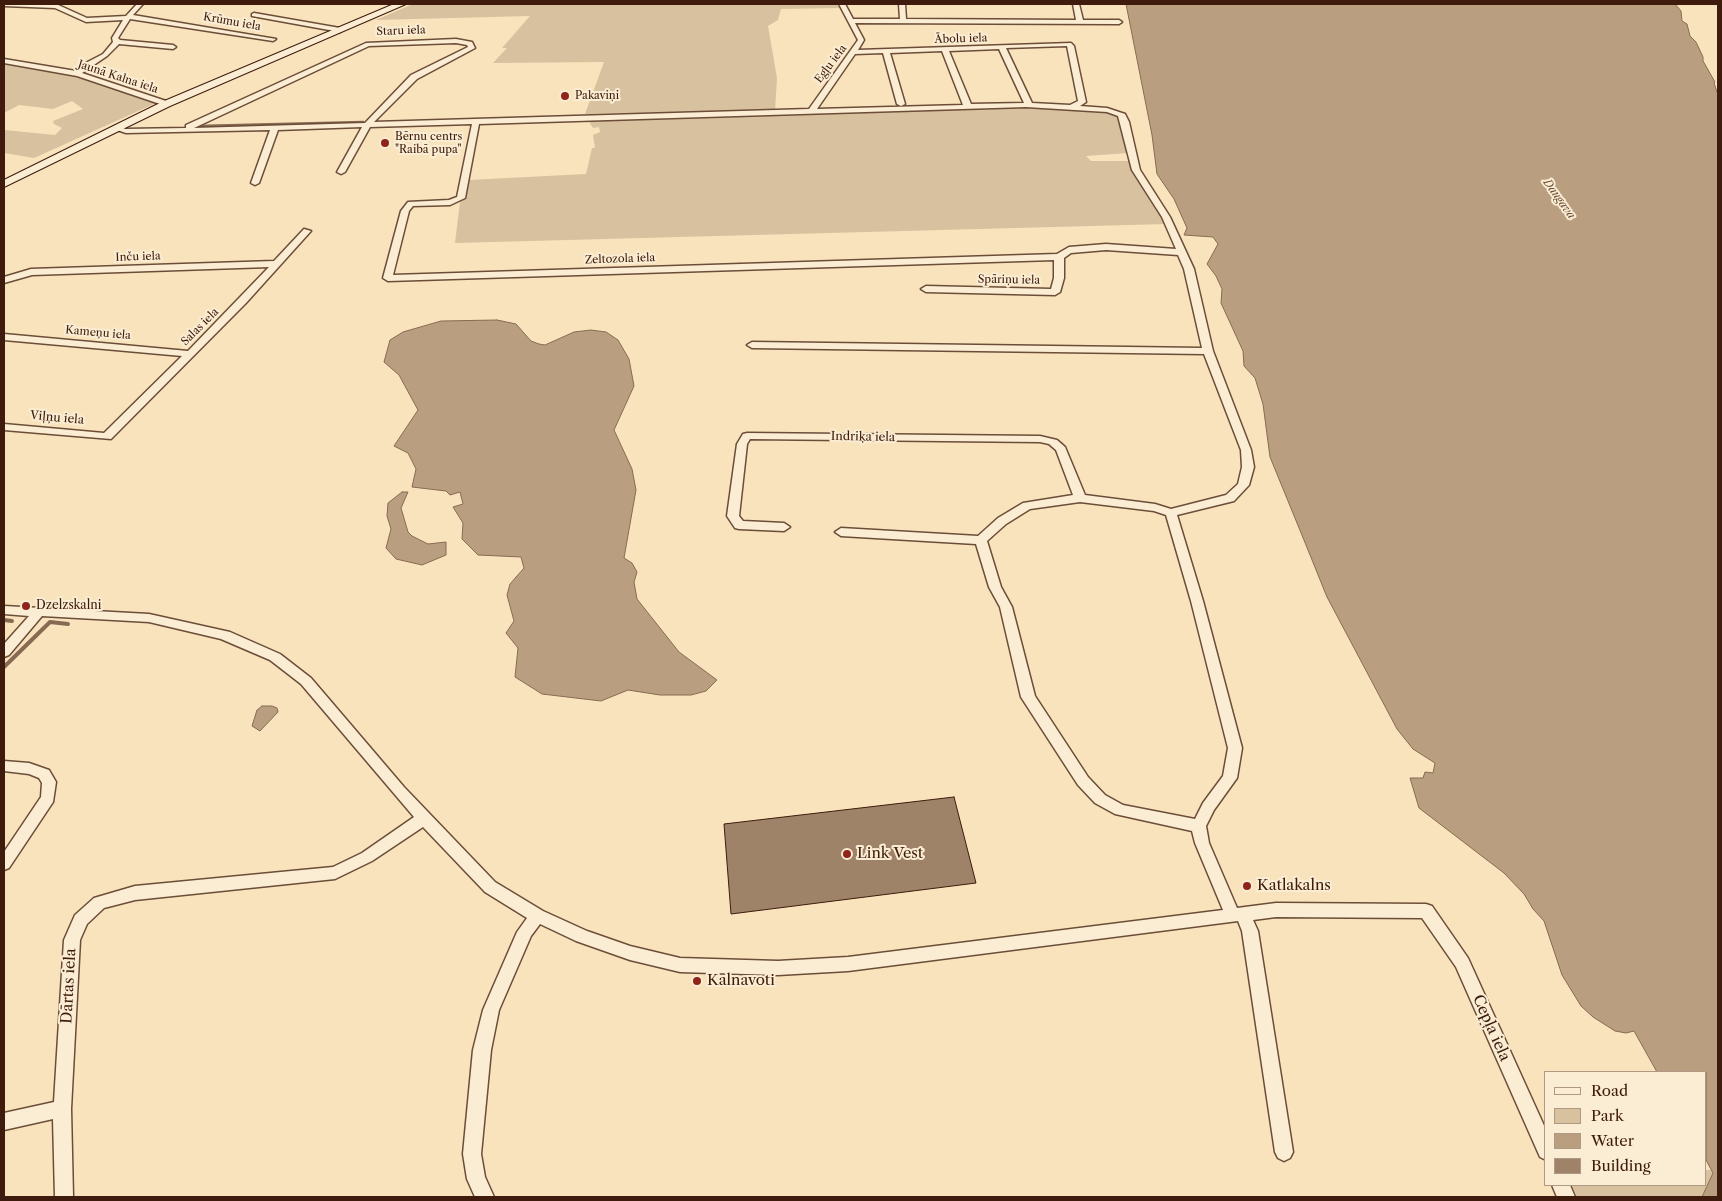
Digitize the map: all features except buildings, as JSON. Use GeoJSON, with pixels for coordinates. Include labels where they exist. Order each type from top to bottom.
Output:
{"type":"FeatureCollection","features":[{"type":"Feature","properties":{"kind":"main road"},"geometry":{"type":"LineString","coordinates":[[4,184],[166,104],[401,4]]}},
{"type":"Feature","properties":{"kind":"street","name":"Krūmu iela"},"geometry":{"type":"LineString","coordinates":[[4,4],[56,6],[86,20],[128,17],[171,22],[273,40]]}},
{"type":"Feature","properties":{"kind":"street"},"geometry":{"type":"LineString","coordinates":[[117,42],[115,38],[128,17],[140,4]]}},
{"type":"Feature","properties":{"kind":"street","name":"Egļu iela"},"geometry":{"type":"LineString","coordinates":[[812,111],[861,40],[842,4]]}},
{"type":"Feature","properties":{"kind":"street"},"geometry":{"type":"LineString","coordinates":[[902,4],[903,22]]}},
{"type":"Feature","properties":{"kind":"street"},"geometry":{"type":"LineString","coordinates":[[1076,4],[1080,22]]}},
{"type":"Feature","properties":{"kind":"street"},"geometry":{"type":"LineString","coordinates":[[254,15],[340,30]]}},
{"type":"Feature","properties":{"kind":"street"},"geometry":{"type":"LineString","coordinates":[[852,21],[1119,22]]}},
{"type":"Feature","properties":{"kind":"street","name":"Staru iela"},"geometry":{"type":"LineString","coordinates":[[185,130],[368,44],[456,41],[470,43],[472,48],[414,77],[367,125]]}},
{"type":"Feature","properties":{"kind":"street"},"geometry":{"type":"LineString","coordinates":[[117,42],[173,47]]}},
{"type":"Feature","properties":{"kind":"street"},"geometry":{"type":"LineString","coordinates":[[78,74],[80,69],[105,55],[117,42]]}},
{"type":"Feature","properties":{"kind":"street","name":"Ābolu iela"},"geometry":{"type":"LineString","coordinates":[[854,52],[1068,44],[1071,46],[1082,102],[1073,107]]}},
{"type":"Feature","properties":{"kind":"street"},"geometry":{"type":"LineString","coordinates":[[1002,47],[1029,105]]}},
{"type":"Feature","properties":{"kind":"street"},"geometry":{"type":"LineString","coordinates":[[945,49],[968,107]]}},
{"type":"Feature","properties":{"kind":"street"},"geometry":{"type":"LineString","coordinates":[[886,52],[901,104]]}},
{"type":"Feature","properties":{"kind":"street","name":"Jaunā Kalna iela"},"geometry":{"type":"LineString","coordinates":[[4,61],[78,74],[166,104]]}},
{"type":"Feature","properties":{"kind":"street"},"geometry":{"type":"LineString","coordinates":[[115,128],[126,131],[185,130],[1029,105],[1106,110],[1120,114],[1125,122],[1136,170],[1166,217],[1189,269],[1208,351],[1246,450],[1248,467],[1243,485],[1230,498],[1171,513],[1155,508],[1080,498],[1027,506],[1002,521],[981,540],[841,532]]}},
{"type":"Feature","properties":{"kind":"street","name":"Zeltozola iela"},"geometry":{"type":"LineString","coordinates":[[476,121],[461,198],[450,202],[411,204],[405,211],[388,278],[1059,257]]}},
{"type":"Feature","properties":{"kind":"street"},"geometry":{"type":"LineString","coordinates":[[341,172],[367,125]]}},
{"type":"Feature","properties":{"kind":"street"},"geometry":{"type":"LineString","coordinates":[[255,183],[275,127]]}},
{"type":"Feature","properties":{"kind":"street","name":"Salas iela"},"geometry":{"type":"LineString","coordinates":[[107,437],[243,301],[306,231]]}},
{"type":"Feature","properties":{"kind":"street"},"geometry":{"type":"LineString","coordinates":[[1059,257],[1069,250],[1106,247],[1180,252]]}},
{"type":"Feature","properties":{"kind":"street","name":"Spāriņu iela"},"geometry":{"type":"LineString","coordinates":[[926,289],[1055,292],[1059,278],[1059,257]]}},
{"type":"Feature","properties":{"kind":"street","name":"Inču iela"},"geometry":{"type":"LineString","coordinates":[[4,280],[31,272],[275,264]]}},
{"type":"Feature","properties":{"kind":"street","name":"Kameņu iela"},"geometry":{"type":"LineString","coordinates":[[4,337],[191,354]]}},
{"type":"Feature","properties":{"kind":"street"},"geometry":{"type":"LineString","coordinates":[[752,344],[1208,351]]}},
{"type":"Feature","properties":{"kind":"street","name":"Viļņu iela"},"geometry":{"type":"LineString","coordinates":[[4,427],[107,437]]}},
{"type":"Feature","properties":{"kind":"street","name":"Indriķa iela"},"geometry":{"type":"LineString","coordinates":[[784,527],[739,525],[733,516],[742,444],[747,436],[1025,439],[1052,442],[1061,449],[1080,498]]}},
{"type":"Feature","properties":{"kind":"street"},"geometry":{"type":"LineString","coordinates":[[1171,513],[1198,601],[1235,748],[1230,778],[1208,807],[1199,826],[1202,843],[1238,915],[1250,931],[1284,1152]]}},
{"type":"Feature","properties":{"kind":"street"},"geometry":{"type":"LineString","coordinates":[[981,540],[995,588],[1006,607],[1028,697],[1083,781],[1100,799],[1120,810],[1199,826]]}},
{"type":"Feature","properties":{"kind":"street"},"geometry":{"type":"LineString","coordinates":[[4,610],[149,618],[225,635],[274,657],[306,681],[466,865],[490,886],[537,916],[598,942],[630,953],[680,965],[778,968],[848,964],[1238,915]]}},
{"type":"Feature","properties":{"kind":"street"},"geometry":{"type":"LineString","coordinates":[[4,652],[39,612]]}},
{"type":"Feature","properties":{"kind":"street"},"geometry":{"type":"LineString","coordinates":[[4,766],[29,769],[44,774],[49,782],[48,798],[4,864]]}},
{"type":"Feature","properties":{"kind":"street","name":"Dārtas iela"},"geometry":{"type":"LineString","coordinates":[[64,1197],[62,1109],[72,940],[81,920],[99,903],[135,893],[335,873],[367,857],[424,818]]}},
{"type":"Feature","properties":{"kind":"street","name":"Cepļa iela"},"geometry":{"type":"LineString","coordinates":[[1238,915],[1276,910],[1426,911],[1462,963],[1544,1147]]}},
{"type":"Feature","properties":{"kind":"street"},"geometry":{"type":"LineString","coordinates":[[485,1197],[476,1179],[472,1154],[482,1050],[494,1002],[525,932],[537,916]]}},
{"type":"Feature","properties":{"kind":"street"},"geometry":{"type":"LineString","coordinates":[[4,1121],[62,1109]]}},
{"type":"Feature","properties":{"kind":"green space"},"geometry":{"type":"Polygon","coordinates":[[[413,4],[836,4],[840,8],[781,9],[778,20],[768,26],[777,78],[775,111],[585,114],[604,62],[493,63],[507,48],[502,48],[530,16],[376,20],[413,4]]]}},
{"type":"Feature","properties":{"kind":"green space"},"geometry":{"type":"Polygon","coordinates":[[[4,63],[86,79],[156,103],[34,158],[4,153],[4,130],[55,135],[62,128],[54,124],[53,121],[83,109],[72,101],[53,109],[19,105],[4,113],[4,63]]]}},
{"type":"Feature","properties":{"kind":"green space"},"geometry":{"type":"Polygon","coordinates":[[[1050,106],[1104,111],[1122,119],[1128,153],[1086,156],[1091,161],[1130,161],[1166,224],[455,243],[460,202],[469,180],[586,174],[592,148],[595,148],[593,135],[600,132],[599,127],[593,128],[588,120],[1050,106]]]}},
{"type":"Feature","properties":{"kind":"green space"},"geometry":{"type":"Polygon","coordinates":[[[1707,1170],[1711,1170],[1713,1173],[1702,1197],[1577,1197],[1572,1186],[1707,1186],[1707,1170]]]}},
{"type":"Feature","properties":{"kind":"water","name":"Daugava"},"geometry":{"type":"Polygon","coordinates":[[[1126,4],[1675,4],[1681,11],[1682,21],[1687,24],[1690,36],[1696,42],[1703,61],[1715,82],[1718,95],[1718,1197],[1702,1197],[1713,1173],[1707,1162],[1707,1071],[1656,1071],[1634,1031],[1626,1033],[1615,1031],[1593,1017],[1581,1006],[1562,975],[1544,921],[1533,909],[1524,894],[1504,873],[1419,808],[1410,778],[1423,778],[1425,772],[1433,773],[1435,763],[1413,749],[1397,729],[1327,597],[1270,457],[1263,404],[1255,378],[1244,366],[1243,351],[1221,303],[1222,289],[1216,276],[1207,264],[1218,244],[1213,237],[1184,235],[1187,228],[1174,199],[1157,174],[1152,135],[1126,4]]]}},
{"type":"Feature","properties":{"kind":"water"},"geometry":{"type":"Polygon","coordinates":[[[497,320],[516,324],[531,341],[545,345],[574,332],[591,330],[606,332],[618,340],[629,359],[634,386],[614,430],[632,469],[636,490],[624,558],[632,563],[637,572],[634,582],[637,599],[679,652],[717,680],[706,691],[691,695],[660,695],[628,690],[601,701],[542,694],[515,677],[518,648],[506,633],[514,621],[507,595],[510,584],[524,568],[521,557],[478,555],[462,539],[463,523],[453,507],[463,504],[460,492],[450,495],[446,491],[412,487],[416,469],[408,453],[394,446],[418,410],[399,375],[384,362],[390,340],[403,332],[441,321],[497,320]]]}},
{"type":"Feature","properties":{"kind":"water"},"geometry":{"type":"Polygon","coordinates":[[[402,492],[408,492],[401,508],[408,532],[428,544],[446,542],[446,555],[422,565],[396,559],[386,548],[391,529],[387,516],[388,503],[402,492]]]}},
{"type":"Feature","properties":{"kind":"water"},"geometry":{"type":"Polygon","coordinates":[[[262,706],[272,706],[277,708],[278,712],[260,731],[252,726],[257,710],[262,706]]]}},
{"type":"Feature","properties":{"kind":"waterway"},"geometry":{"type":"LineString","coordinates":[[197,126],[363,122]]}},
{"type":"Feature","properties":{"kind":"waterway"},"geometry":{"type":"LineString","coordinates":[[4,620],[12,621]]}},
{"type":"Feature","properties":{"kind":"waterway"},"geometry":{"type":"LineString","coordinates":[[4,667],[50,622],[68,624]]}},
{"type":"Feature","properties":{"kind":"place","name":"Pakaviņi"},"geometry":{"type":"Point","coordinates":[565,96]}},
{"type":"Feature","properties":{"kind":"place","name":"Bērnu centrs \"Raibā pupa\""},"geometry":{"type":"Point","coordinates":[385,143]}},
{"type":"Feature","properties":{"kind":"place","name":"Dzelzskalni"},"geometry":{"type":"Point","coordinates":[26,606]}},
{"type":"Feature","properties":{"kind":"place","name":"Link Vest"},"geometry":{"type":"Point","coordinates":[847,854]}},
{"type":"Feature","properties":{"kind":"place","name":"Katlakalns"},"geometry":{"type":"Point","coordinates":[1247,886]}},
{"type":"Feature","properties":{"kind":"place","name":"Kalnavoti"},"geometry":{"type":"Point","coordinates":[697,981]}}]}
